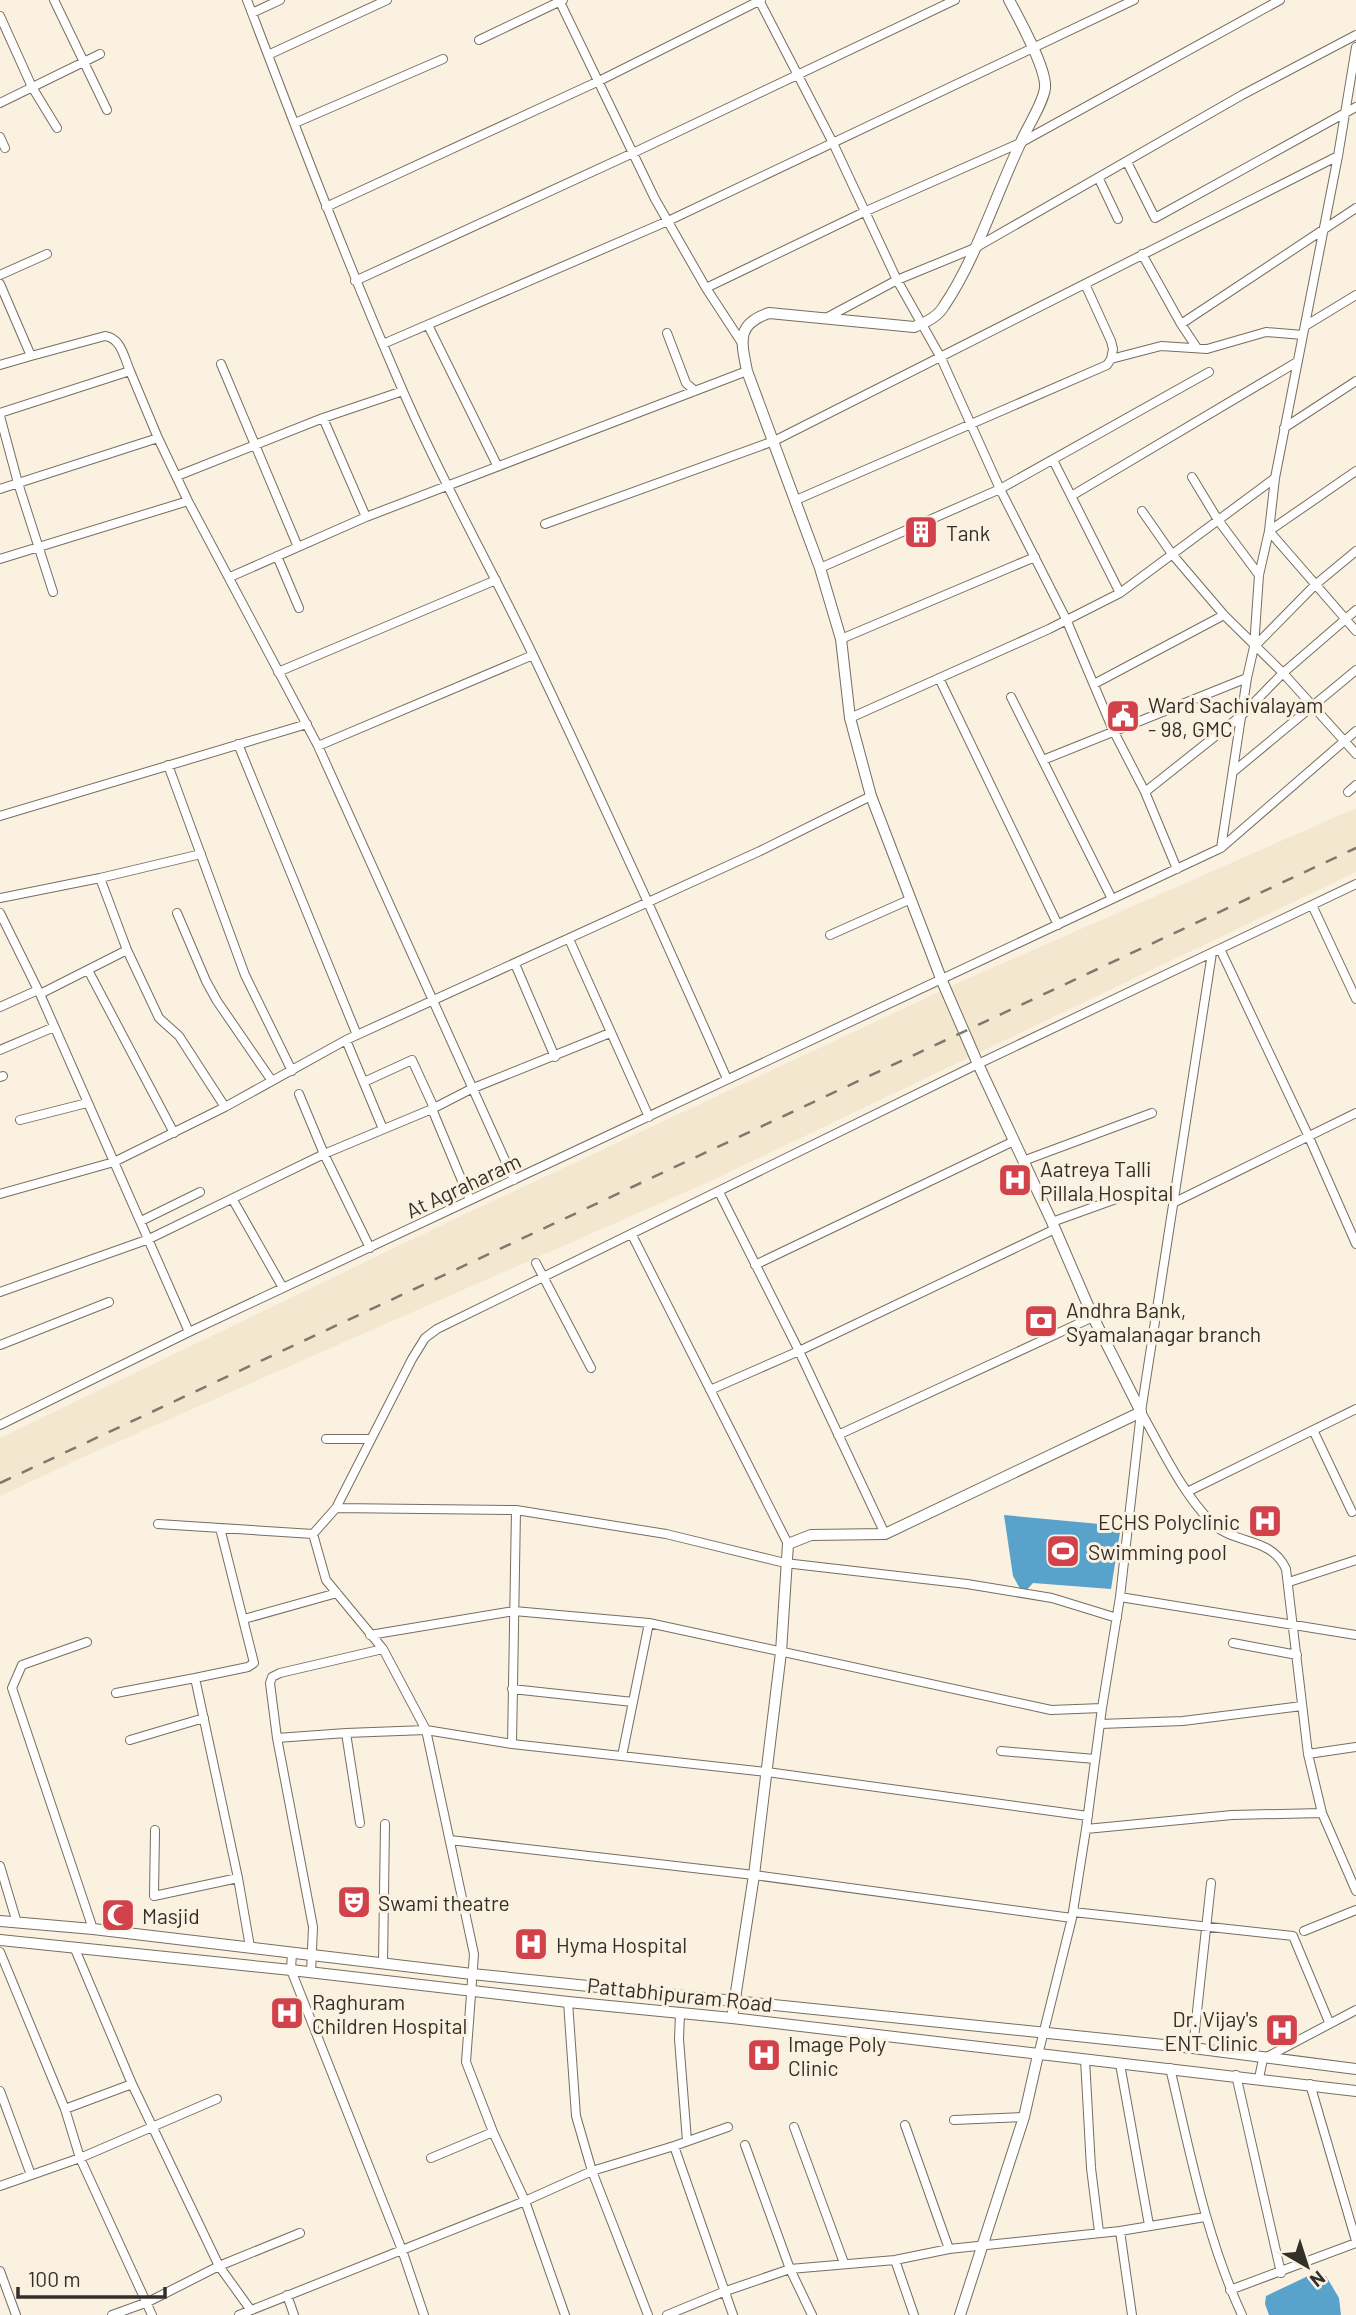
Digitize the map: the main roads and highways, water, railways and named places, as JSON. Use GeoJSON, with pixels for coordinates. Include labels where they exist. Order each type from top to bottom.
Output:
{"type":"FeatureCollection","features":[{"type":"Feature","properties":{"kind":"water","name":"Swimming pool"},"geometry":{"type":"Polygon","coordinates":[[[1004,1515],[1121,1526],[1111,1589],[1033,1583],[1023,1594],[1013,1576],[1004,1515]]]}},
{"type":"Feature","properties":{"kind":"water"},"geometry":{"type":"Polygon","coordinates":[[[1308,2276],[1326,2276],[1339,2298],[1341,2315],[1269,2315],[1265,2304],[1266,2296],[1308,2276]]]}},
{"type":"Feature","properties":{"kind":"railway"},"geometry":{"type":"LineString","coordinates":[[0,1483],[1356,848]]}},
{"type":"Feature","properties":{"kind":"place","name":"Tank"},"geometry":{"type":"Point","coordinates":[921,532]}},
{"type":"Feature","properties":{"kind":"place","name":"Ward Sachivalayam - 98, GMC"},"geometry":{"type":"Point","coordinates":[1123,716]}},
{"type":"Feature","properties":{"kind":"place","name":"Aatreya Talli Pillala Hospital"},"geometry":{"type":"Point","coordinates":[1015,1180]}},
{"type":"Feature","properties":{"kind":"place","name":"Andhra Bank, Syamalanagar branch"},"geometry":{"type":"Point","coordinates":[1041,1321]}},
{"type":"Feature","properties":{"kind":"place","name":"ECHS Polyclinic"},"geometry":{"type":"Point","coordinates":[1265,1521]}},
{"type":"Feature","properties":{"kind":"place","name":"Swimming pool"},"geometry":{"type":"Point","coordinates":[1063,1551]}},
{"type":"Feature","properties":{"kind":"place","name":"Swami theatre"},"geometry":{"type":"Point","coordinates":[354,1902]}},
{"type":"Feature","properties":{"kind":"place","name":"Masjid"},"geometry":{"type":"Point","coordinates":[118,1915]}},
{"type":"Feature","properties":{"kind":"place","name":"Hyma Hospital"},"geometry":{"type":"Point","coordinates":[531,1944]}},
{"type":"Feature","properties":{"kind":"place","name":"Raghuram Children Hospital"},"geometry":{"type":"Point","coordinates":[287,2013]}},
{"type":"Feature","properties":{"kind":"place","name":"Dr. Vijay's ENT Clinic"},"geometry":{"type":"Point","coordinates":[1282,2030]}},
{"type":"Feature","properties":{"kind":"place","name":"Image Poly Clinic"},"geometry":{"type":"Point","coordinates":[764,2055]}}]}
